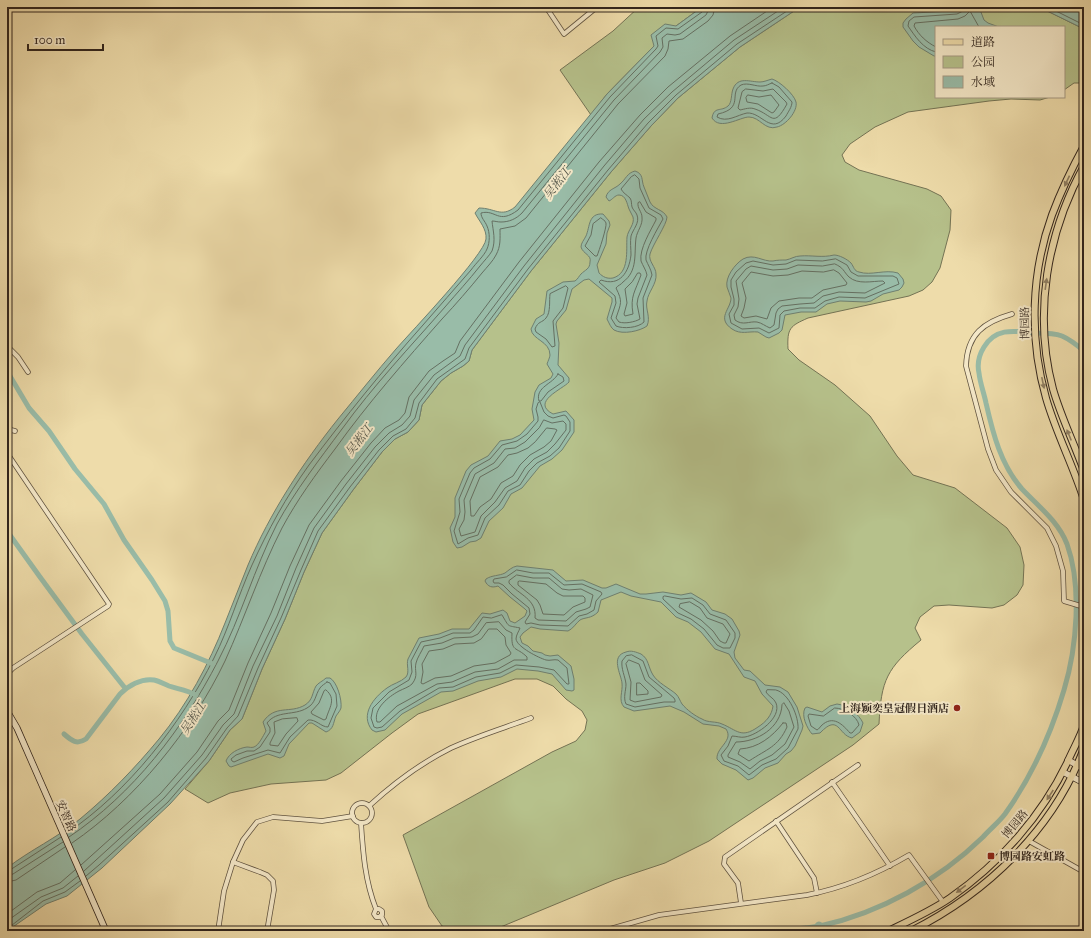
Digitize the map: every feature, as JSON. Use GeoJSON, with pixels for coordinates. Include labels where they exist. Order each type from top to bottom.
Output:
{"type":"FeatureCollection","features":[{"type":"Feature","properties":{"kind":"main road","name":"博园路"},"geometry":{"type":"LineString","coordinates":[[1084,146],[1062,191],[1052,216],[1039,267],[1035,290],[1036,345],[1046,397],[1058,434],[1084,500]]}},
{"type":"Feature","properties":{"kind":"main road","name":"博园路"},"geometry":{"type":"LineString","coordinates":[[1084,166],[1068,198],[1052,248],[1044,298],[1044,344],[1053,388],[1063,419],[1084,471]]}},
{"type":"Feature","properties":{"kind":"main road","name":"博园路"},"geometry":{"type":"LineString","coordinates":[[888,931],[928,912],[943,902],[979,875],[1007,848],[1025,829],[1042,806],[1063,772],[1084,725]]}},
{"type":"Feature","properties":{"kind":"main road","name":"博园路"},"geometry":{"type":"LineString","coordinates":[[911,931],[933,919],[973,892],[1022,850],[1043,824],[1064,793],[1078,766],[1084,748]]}},
{"type":"Feature","properties":{"kind":"street"},"geometry":{"type":"LineString","coordinates":[[546,7],[564,34],[597,7]]}},
{"type":"Feature","properties":{"kind":"street"},"geometry":{"type":"LineString","coordinates":[[1012,314],[995,319],[983,327],[972,339],[966,355],[966,366],[988,449],[996,470],[1011,492],[1047,528],[1056,546],[1064,571],[1064,601],[1084,606]]}},
{"type":"Feature","properties":{"kind":"street"},"geometry":{"type":"LineString","coordinates":[[7,346],[18,357],[28,372]]}},
{"type":"Feature","properties":{"kind":"street"},"geometry":{"type":"LineString","coordinates":[[7,429],[15,431]]}},
{"type":"Feature","properties":{"kind":"street"},"geometry":{"type":"LineString","coordinates":[[7,453],[108,604],[108,606],[7,674]]}},
{"type":"Feature","properties":{"kind":"street","name":"安智路"},"geometry":{"type":"LineString","coordinates":[[7,710],[17,728],[106,931]]}},
{"type":"Feature","properties":{"kind":"street"},"geometry":{"type":"LineString","coordinates":[[369,806],[404,777],[442,753],[464,743],[531,718]]}},
{"type":"Feature","properties":{"kind":"street"},"geometry":{"type":"LineString","coordinates":[[1068,760],[1084,769]]}},
{"type":"Feature","properties":{"kind":"street"},"geometry":{"type":"LineString","coordinates":[[741,903],[739,886],[724,864],[725,857],[858,765]]}},
{"type":"Feature","properties":{"kind":"street"},"geometry":{"type":"LineString","coordinates":[[1063,772],[1084,783]]}},
{"type":"Feature","properties":{"kind":"street"},"geometry":{"type":"LineString","coordinates":[[832,782],[890,866]]}},
{"type":"Feature","properties":{"kind":"street"},"geometry":{"type":"LineString","coordinates":[[362,803],[369,806],[372,810],[371,818],[367,822],[357,822],[353,816],[353,811],[357,805],[362,803]]}},
{"type":"Feature","properties":{"kind":"street"},"geometry":{"type":"LineString","coordinates":[[218,931],[224,891],[233,862],[243,840],[254,825],[260,820],[273,817],[322,821],[353,816]]}},
{"type":"Feature","properties":{"kind":"street"},"geometry":{"type":"LineString","coordinates":[[776,822],[814,878],[817,893]]}},
{"type":"Feature","properties":{"kind":"street"},"geometry":{"type":"LineString","coordinates":[[361,823],[364,862],[368,886],[376,909],[374,915],[378,917],[381,916],[389,931]]}},
{"type":"Feature","properties":{"kind":"street"},"geometry":{"type":"LineString","coordinates":[[1029,841],[1084,872]]}},
{"type":"Feature","properties":{"kind":"street"},"geometry":{"type":"LineString","coordinates":[[603,931],[632,921],[659,915],[817,893],[844,886],[890,866],[909,855],[943,902]]}},
{"type":"Feature","properties":{"kind":"street"},"geometry":{"type":"LineString","coordinates":[[233,862],[267,875],[273,881],[274,890],[267,931]]}},
{"type":"Feature","properties":{"kind":"green space"},"geometry":{"type":"Polygon","coordinates":[[[639,7],[702,7],[676,26],[654,46],[607,94],[591,115],[560,70],[613,31],[639,7]]]}},
{"type":"Feature","properties":{"kind":"green space"},"geometry":{"type":"Polygon","coordinates":[[[800,7],[1039,7],[1084,29],[1084,83],[1074,83],[1065,89],[1065,26],[935,26],[935,98],[1047,98],[1040,100],[1011,99],[989,101],[908,112],[875,127],[850,144],[842,155],[845,162],[859,170],[927,189],[941,196],[951,210],[950,230],[940,268],[932,282],[923,290],[909,296],[808,318],[793,326],[788,336],[788,349],[799,360],[835,385],[870,416],[897,456],[913,475],[955,488],[1007,528],[1020,547],[1024,565],[1023,585],[1017,595],[1004,605],[992,608],[949,605],[934,606],[920,617],[915,628],[921,640],[893,667],[884,685],[879,724],[853,745],[709,841],[665,863],[614,880],[491,931],[453,931],[442,926],[429,907],[403,835],[552,752],[576,741],[585,730],[587,720],[582,711],[566,699],[553,686],[537,679],[515,679],[418,714],[341,773],[326,780],[271,784],[230,793],[208,803],[185,789],[209,761],[230,730],[242,719],[262,669],[322,533],[353,490],[382,452],[395,439],[408,432],[419,420],[422,405],[441,381],[469,361],[472,350],[531,271],[611,172],[651,126],[678,98],[740,47],[800,7]]]}},
{"type":"Feature","properties":{"kind":"water","name":"吴淞江"},"geometry":{"type":"Polygon","coordinates":[[[702,7],[800,7],[740,47],[678,98],[651,126],[611,172],[531,271],[472,350],[469,361],[441,381],[422,405],[419,420],[408,432],[395,439],[382,452],[322,533],[262,669],[242,719],[230,730],[209,761],[170,804],[102,868],[67,896],[46,904],[7,931],[7,868],[62,832],[91,810],[131,771],[169,726],[188,698],[204,669],[219,638],[257,546],[288,489],[312,453],[338,419],[461,276],[482,247],[486,239],[486,235],[475,213],[479,208],[506,212],[515,207],[607,94],[654,46],[651,35],[665,24],[676,26],[702,7]]]}},
{"type":"Feature","properties":{"kind":"water"},"geometry":{"type":"Polygon","coordinates":[[[963,7],[979,7],[984,20],[996,26],[935,26],[935,56],[919,47],[903,27],[903,23],[913,13],[952,11],[963,7]]]}},
{"type":"Feature","properties":{"kind":"water"},"geometry":{"type":"Polygon","coordinates":[[[1039,7],[1084,7],[1084,29],[1039,7]]]}},
{"type":"Feature","properties":{"kind":"water"},"geometry":{"type":"Polygon","coordinates":[[[772,79],[786,88],[796,102],[795,109],[791,117],[784,124],[773,128],[749,117],[725,123],[716,122],[712,118],[714,112],[729,105],[733,89],[738,82],[762,82],[772,79]]]}},
{"type":"Feature","properties":{"kind":"water"},"geometry":{"type":"Polygon","coordinates":[[[635,171],[641,176],[652,205],[663,212],[667,217],[650,254],[650,259],[656,271],[656,278],[647,301],[647,326],[631,332],[614,330],[607,319],[612,298],[589,279],[584,280],[572,289],[566,310],[556,324],[559,343],[558,365],[569,378],[569,382],[550,396],[546,400],[545,405],[553,414],[566,411],[574,420],[574,432],[562,450],[552,459],[540,466],[522,488],[511,494],[503,508],[489,521],[481,538],[457,548],[453,542],[450,528],[455,517],[455,498],[466,471],[471,465],[488,456],[500,441],[512,439],[520,435],[534,420],[532,409],[535,392],[539,385],[551,378],[553,374],[547,364],[550,356],[549,350],[534,336],[531,329],[536,319],[544,314],[547,291],[563,282],[575,281],[589,266],[590,258],[581,246],[586,236],[590,221],[598,214],[603,214],[609,221],[610,225],[607,233],[606,244],[597,265],[599,273],[602,276],[613,278],[622,271],[625,266],[627,237],[633,222],[633,217],[623,196],[618,195],[609,201],[606,197],[610,191],[620,184],[630,173],[635,171]]]}},
{"type":"Feature","properties":{"kind":"water"},"geometry":{"type":"Polygon","coordinates":[[[798,256],[841,256],[847,260],[851,263],[855,270],[859,272],[898,273],[903,279],[904,283],[899,290],[883,294],[871,301],[840,301],[827,304],[816,312],[801,312],[785,315],[782,330],[769,338],[758,332],[738,332],[727,325],[725,317],[731,298],[727,283],[729,275],[734,267],[743,259],[747,257],[755,257],[773,261],[786,260],[798,256]]]}},
{"type":"Feature","properties":{"kind":"water"},"geometry":{"type":"Polygon","coordinates":[[[517,566],[553,570],[566,581],[583,580],[602,588],[616,584],[640,594],[663,592],[681,595],[691,593],[706,602],[712,610],[725,614],[732,619],[739,631],[740,635],[734,652],[735,658],[744,670],[750,671],[765,685],[780,687],[788,692],[797,707],[803,726],[795,746],[778,763],[765,768],[753,778],[748,780],[736,770],[722,764],[717,759],[719,751],[728,737],[726,729],[719,726],[703,724],[684,712],[670,706],[634,711],[624,707],[621,702],[622,683],[617,661],[621,654],[630,651],[644,656],[655,678],[676,694],[682,704],[689,711],[709,722],[720,723],[743,733],[752,731],[766,721],[773,706],[762,694],[755,681],[744,677],[729,654],[715,649],[701,632],[688,622],[676,617],[661,602],[631,596],[621,592],[601,600],[598,612],[593,616],[580,620],[568,631],[531,627],[520,637],[522,643],[533,651],[550,656],[558,655],[571,666],[574,679],[574,690],[566,690],[552,674],[517,669],[501,677],[478,681],[453,691],[441,692],[402,714],[385,730],[376,732],[372,730],[367,719],[370,707],[382,692],[406,677],[408,673],[408,659],[419,638],[439,634],[452,629],[469,629],[482,613],[490,614],[503,610],[507,613],[510,621],[515,623],[525,616],[527,611],[525,609],[498,586],[494,587],[487,585],[485,581],[488,578],[503,574],[517,566]]]}},
{"type":"Feature","properties":{"kind":"water"},"geometry":{"type":"Polygon","coordinates":[[[326,678],[330,678],[335,683],[340,696],[341,704],[341,709],[336,716],[331,729],[326,732],[312,723],[309,723],[289,744],[284,756],[280,758],[268,754],[231,767],[229,766],[226,761],[232,753],[247,747],[256,746],[266,731],[263,722],[268,716],[278,711],[299,708],[305,705],[311,699],[316,686],[326,678]]]}},
{"type":"Feature","properties":{"kind":"water"},"geometry":{"type":"Polygon","coordinates":[[[837,704],[849,708],[859,716],[863,723],[860,732],[852,738],[847,736],[835,725],[831,725],[826,727],[820,733],[812,734],[804,718],[805,708],[807,707],[822,712],[830,706],[837,704]]]}},
{"type":"Feature","properties":{"kind":"waterway"},"geometry":{"type":"LineString","coordinates":[[771,931],[814,927],[842,920],[865,913],[908,893],[928,881],[966,853],[1000,820],[1024,785],[1047,739],[1064,690],[1075,636],[1075,578],[1072,561],[1063,536],[1047,514],[1022,489],[1008,470],[1003,459],[992,426],[980,380],[978,363],[982,350],[994,336],[1000,333],[1013,331],[1059,335],[1071,341],[1084,351]]}},
{"type":"Feature","properties":{"kind":"waterway"},"geometry":{"type":"LineString","coordinates":[[7,371],[29,408],[49,431],[75,469],[104,504],[124,540],[165,601],[168,611],[170,641],[174,648],[213,664]]}},
{"type":"Feature","properties":{"kind":"waterway"},"geometry":{"type":"LineString","coordinates":[[7,531],[82,634],[125,688]]}},
{"type":"Feature","properties":{"kind":"waterway","name":"吴淞江"},"geometry":{"type":"LineString","coordinates":[[64,734],[77,742],[86,739],[120,694],[127,688],[140,681],[154,680],[196,695]]}},
{"type":"Feature","properties":{"kind":"waterway"},"geometry":{"type":"LineString","coordinates":[[819,926],[822,931]]}},
{"type":"Feature","properties":{"kind":"place","name":"上海颖奕皇冠假日酒店"},"geometry":{"type":"Point","coordinates":[957,708]}},
{"type":"Feature","properties":{"kind":"place","name":"博园路安虹路"},"geometry":{"type":"Point","coordinates":[991,856]}}]}
